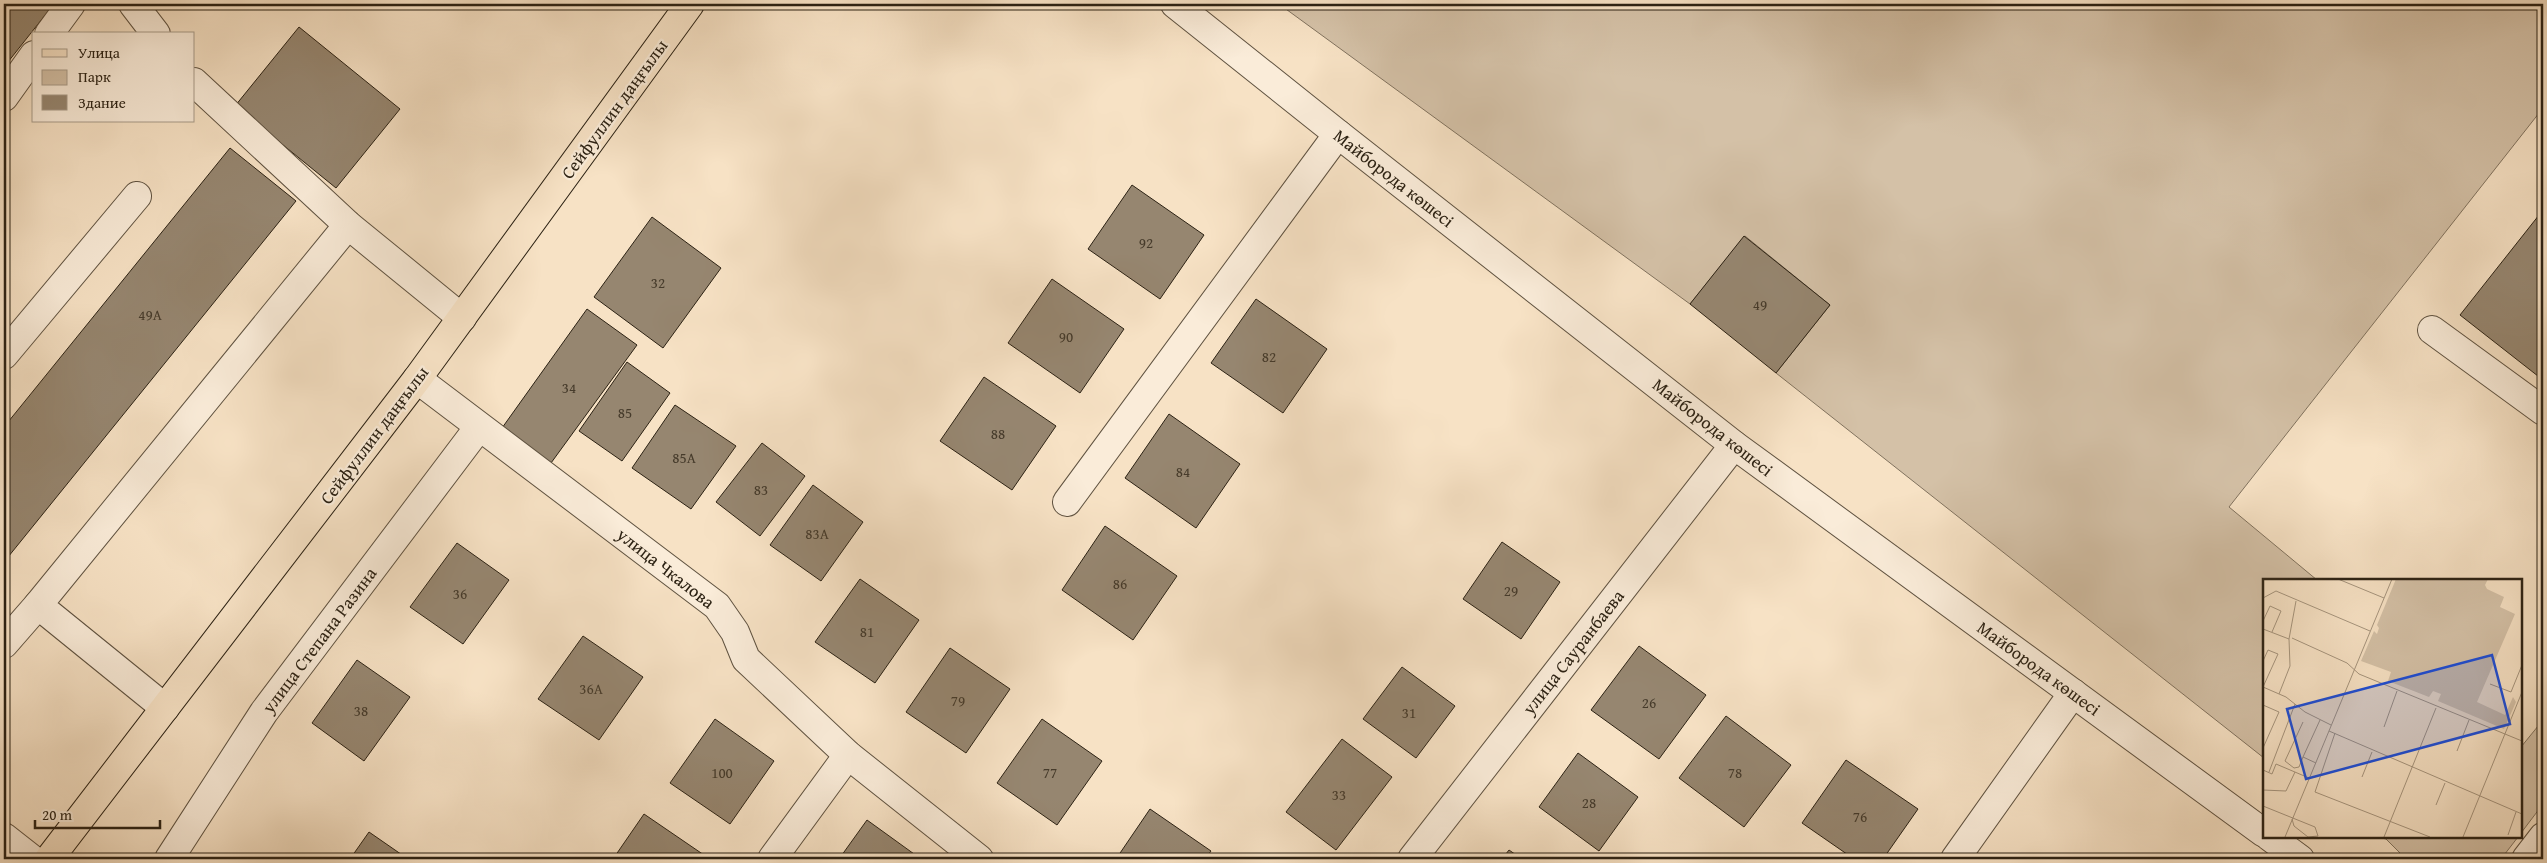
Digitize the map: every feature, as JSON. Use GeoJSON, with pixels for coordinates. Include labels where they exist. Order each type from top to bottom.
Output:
{"type":"FeatureCollection","features":[{"type":"Feature","properties":{"kind":"main road","name":"Сейфуллин даңғылы"},"geometry":{"type":"LineString","coordinates":[[49,859],[417,379],[690,4]]}},
{"type":"Feature","properties":{"kind":"street"},"geometry":{"type":"LineString","coordinates":[[50,32],[71,4]]}},
{"type":"Feature","properties":{"kind":"street"},"geometry":{"type":"LineString","coordinates":[[133,4],[154,32]]}},
{"type":"Feature","properties":{"kind":"street","name":"Майборода көшесі"},"geometry":{"type":"LineString","coordinates":[[1175,4],[1734,445],[2263,832]]}},
{"type":"Feature","properties":{"kind":"street"},"geometry":{"type":"LineString","coordinates":[[4,97],[32,58]]}},
{"type":"Feature","properties":{"kind":"street"},"geometry":{"type":"LineString","coordinates":[[195,83],[348,224],[462,318]]}},
{"type":"Feature","properties":{"kind":"street"},"geometry":{"type":"LineString","coordinates":[[1067,502],[1338,134]]}},
{"type":"Feature","properties":{"kind":"street"},"geometry":{"type":"LineString","coordinates":[[4,355],[137,196]]}},
{"type":"Feature","properties":{"kind":"street"},"geometry":{"type":"LineString","coordinates":[[4,644],[38,605],[348,224]]}},
{"type":"Feature","properties":{"kind":"street"},"geometry":{"type":"LineString","coordinates":[[2432,330],[2543,411]]}},
{"type":"Feature","properties":{"kind":"street","name":"улица Чкалова"},"geometry":{"type":"LineString","coordinates":[[417,379],[717,606],[735,632],[746,659],[848,755],[979,859]]}},
{"type":"Feature","properties":{"kind":"street","name":"улица Степана Разина"},"geometry":{"type":"LineString","coordinates":[[169,859],[264,712],[479,427]]}},
{"type":"Feature","properties":{"kind":"street","name":"улица Сауранбаева"},"geometry":{"type":"LineString","coordinates":[[1412,859],[1734,445]]}},
{"type":"Feature","properties":{"kind":"street"},"geometry":{"type":"LineString","coordinates":[[38,605],[165,708]]}},
{"type":"Feature","properties":{"kind":"street"},"geometry":{"type":"LineString","coordinates":[[1955,859],[2073,693]]}},
{"type":"Feature","properties":{"kind":"street"},"geometry":{"type":"LineString","coordinates":[[772,859],[848,755]]}},
{"type":"Feature","properties":{"kind":"street"},"geometry":{"type":"LineString","coordinates":[[4,837],[32,859]]}},
{"type":"Feature","properties":{"kind":"street"},"geometry":{"type":"LineString","coordinates":[[2526,859],[2543,837]]}},
{"type":"Feature","properties":{"kind":"street"},"geometry":{"type":"LineString","coordinates":[[2271,838],[2300,859]]}},
{"type":"Feature","properties":{"kind":"green space"},"geometry":{"type":"Polygon","coordinates":[[[1279,4],[2543,4],[2543,108],[2229,507],[2316,579],[2263,579],[2263,757],[1776,373],[1830,305],[1745,236],[1690,304],[1279,4]]]}},
{"type":"Feature","properties":{"kind":"green space"},"geometry":{"type":"Polygon","coordinates":[[[2543,720],[2543,804],[2522,832],[2522,746],[2543,720]]]}},
{"type":"Feature","properties":{"kind":"green space"},"geometry":{"type":"Polygon","coordinates":[[[2382,838],[2517,838],[2501,859],[2406,859],[2386,839],[2382,838]]]}},
{"type":"Feature","properties":{"kind":"building"},"geometry":{"type":"Polygon","coordinates":[[[4,4],[43,4],[50,9],[4,67],[4,4]]]}},
{"type":"Feature","properties":{"kind":"building"},"geometry":{"type":"Polygon","coordinates":[[[299,27],[400,109],[336,188],[235,106],[299,27]]]}},
{"type":"Feature","properties":{"kind":"building"},"geometry":{"type":"Polygon","coordinates":[[[230,148],[296,201],[4,562],[4,427],[230,148]]]}},
{"type":"Feature","properties":{"kind":"building"},"geometry":{"type":"Polygon","coordinates":[[[1132,185],[1204,235],[1160,299],[1088,249],[1132,185]]]}},
{"type":"Feature","properties":{"kind":"building"},"geometry":{"type":"Polygon","coordinates":[[[2543,210],[2543,380],[2460,315],[2543,210]]]}},
{"type":"Feature","properties":{"kind":"building"},"geometry":{"type":"Polygon","coordinates":[[[652,217],[721,268],[663,348],[594,297],[652,217]]]}},
{"type":"Feature","properties":{"kind":"building"},"geometry":{"type":"Polygon","coordinates":[[[1744,236],[1830,305],[1776,373],[1690,304],[1744,236]]]}},
{"type":"Feature","properties":{"kind":"building"},"geometry":{"type":"Polygon","coordinates":[[[1052,279],[1124,329],[1080,393],[1008,343],[1052,279]]]}},
{"type":"Feature","properties":{"kind":"building"},"geometry":{"type":"Polygon","coordinates":[[[1256,299],[1327,349],[1283,413],[1211,363],[1256,299]]]}},
{"type":"Feature","properties":{"kind":"building"},"geometry":{"type":"Polygon","coordinates":[[[587,309],[637,345],[551,463],[502,428],[587,309]]]}},
{"type":"Feature","properties":{"kind":"building"},"geometry":{"type":"Polygon","coordinates":[[[627,362],[670,393],[622,461],[579,431],[627,362]]]}},
{"type":"Feature","properties":{"kind":"building"},"geometry":{"type":"Polygon","coordinates":[[[984,377],[1056,426],[1012,490],[940,441],[984,377]]]}},
{"type":"Feature","properties":{"kind":"building"},"geometry":{"type":"Polygon","coordinates":[[[675,405],[736,446],[691,509],[632,468],[675,405]]]}},
{"type":"Feature","properties":{"kind":"building"},"geometry":{"type":"Polygon","coordinates":[[[1169,414],[1240,464],[1196,528],[1125,478],[1169,414]]]}},
{"type":"Feature","properties":{"kind":"building"},"geometry":{"type":"Polygon","coordinates":[[[762,443],[805,476],[760,536],[716,502],[762,443]]]}},
{"type":"Feature","properties":{"kind":"building"},"geometry":{"type":"Polygon","coordinates":[[[813,485],[863,522],[821,581],[770,545],[813,485]]]}},
{"type":"Feature","properties":{"kind":"building"},"geometry":{"type":"Polygon","coordinates":[[[1105,526],[1177,576],[1133,640],[1062,590],[1105,526]]]}},
{"type":"Feature","properties":{"kind":"building"},"geometry":{"type":"Polygon","coordinates":[[[1502,542],[1560,582],[1521,639],[1463,599],[1502,542]]]}},
{"type":"Feature","properties":{"kind":"building"},"geometry":{"type":"Polygon","coordinates":[[[457,543],[509,580],[463,644],[410,607],[457,543]]]}},
{"type":"Feature","properties":{"kind":"building"},"geometry":{"type":"Polygon","coordinates":[[[860,579],[919,620],[875,683],[815,642],[860,579]]]}},
{"type":"Feature","properties":{"kind":"building"},"geometry":{"type":"Polygon","coordinates":[[[583,636],[643,677],[599,740],[538,699],[583,636]]]}},
{"type":"Feature","properties":{"kind":"building"},"geometry":{"type":"Polygon","coordinates":[[[1639,646],[1706,695],[1659,759],[1591,710],[1639,646]]]}},
{"type":"Feature","properties":{"kind":"building"},"geometry":{"type":"Polygon","coordinates":[[[950,648],[1010,689],[966,753],[906,712],[950,648]]]}},
{"type":"Feature","properties":{"kind":"building"},"geometry":{"type":"Polygon","coordinates":[[[357,660],[410,697],[364,761],[312,723],[357,660]]]}},
{"type":"Feature","properties":{"kind":"building"},"geometry":{"type":"Polygon","coordinates":[[[1402,667],[1455,706],[1416,758],[1363,719],[1402,667]]]}},
{"type":"Feature","properties":{"kind":"building"},"geometry":{"type":"Polygon","coordinates":[[[1726,716],[1791,765],[1744,827],[1679,778],[1726,716]]]}},
{"type":"Feature","properties":{"kind":"building"},"geometry":{"type":"Polygon","coordinates":[[[715,719],[774,761],[730,824],[670,783],[715,719]]]}},
{"type":"Feature","properties":{"kind":"building"},"geometry":{"type":"Polygon","coordinates":[[[1042,719],[1102,761],[1057,825],[997,783],[1042,719]]]}},
{"type":"Feature","properties":{"kind":"building"},"geometry":{"type":"Polygon","coordinates":[[[1342,739],[1392,777],[1336,850],[1286,812],[1342,739]]]}},
{"type":"Feature","properties":{"kind":"building"},"geometry":{"type":"Polygon","coordinates":[[[1578,753],[1638,797],[1599,851],[1539,807],[1578,753]]]}},
{"type":"Feature","properties":{"kind":"building"},"geometry":{"type":"Polygon","coordinates":[[[1846,760],[1918,809],[1883,859],[1854,859],[1802,823],[1846,760]]]}},
{"type":"Feature","properties":{"kind":"building"},"geometry":{"type":"Polygon","coordinates":[[[1150,809],[1211,851],[1205,859],[1116,859],[1150,809]]]}},
{"type":"Feature","properties":{"kind":"building"},"geometry":{"type":"Polygon","coordinates":[[[644,814],[704,855],[702,859],[613,859],[644,814]]]}},
{"type":"Feature","properties":{"kind":"building"},"geometry":{"type":"Polygon","coordinates":[[[867,820],[921,859],[839,859],[867,820]]]}},
{"type":"Feature","properties":{"kind":"building"},"geometry":{"type":"Polygon","coordinates":[[[369,832],[408,859],[350,859],[369,832]]]}},
{"type":"Feature","properties":{"kind":"building"},"geometry":{"type":"Polygon","coordinates":[[[1509,850],[1522,859],[1502,859],[1509,850]]]}}]}
